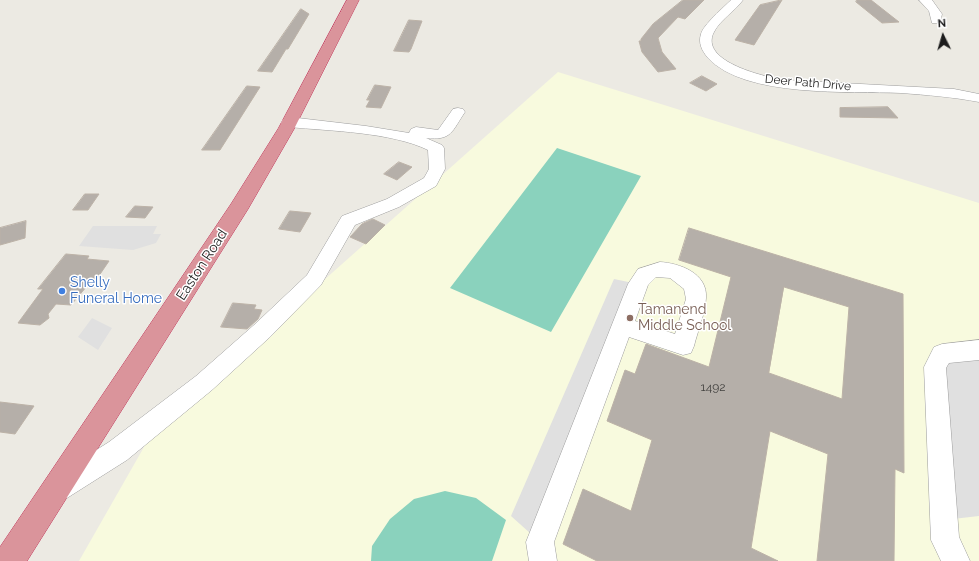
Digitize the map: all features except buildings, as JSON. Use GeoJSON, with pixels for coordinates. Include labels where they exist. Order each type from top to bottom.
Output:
{"type":"FeatureCollection","features":[{"type":"Feature","properties":{"kind":"highway","name":"Easton Road"},"geometry":{"type":"LineString","coordinates":[[9,561],[234,214],[292,116],[353,0]]}},
{"type":"Feature","properties":{"kind":"street","name":"Deer Path Drive"},"geometry":{"type":"LineString","coordinates":[[738,0],[707,32],[705,38],[708,50],[714,58],[736,71],[760,80],[789,84],[928,91],[979,98]]}},
{"type":"Feature","properties":{"kind":"street"},"geometry":{"type":"LineString","coordinates":[[925,0],[935,10],[937,15],[936,20]]}},
{"type":"Feature","properties":{"kind":"street"},"geometry":{"type":"LineString","coordinates":[[292,116],[368,122],[432,136],[443,133],[458,112]]}},
{"type":"Feature","properties":{"kind":"street"},"geometry":{"type":"LineString","coordinates":[[54,491],[118,451],[204,383],[262,331],[314,280],[348,221],[393,203],[430,182],[437,169],[436,148],[431,144],[410,138],[320,125],[292,116]]}},
{"type":"Feature","properties":{"kind":"street"},"geometry":{"type":"LineString","coordinates":[[543,561],[540,542],[622,326]]}},
{"type":"Feature","properties":{"kind":"street"},"geometry":{"type":"LineString","coordinates":[[956,561],[945,540],[935,367],[942,354],[979,350]]}},
{"type":"Feature","properties":{"kind":"shaded area","name":"Tamanend Middle School"},"geometry":{"type":"Polygon","coordinates":[[[558,72],[979,203],[979,561],[79,561],[152,433],[558,72]]]}},
{"type":"Feature","properties":{"kind":"shaded area"},"geometry":{"type":"Polygon","coordinates":[[[93,226],[157,226],[153,234],[161,234],[156,243],[133,250],[79,246],[93,226]]]}},
{"type":"Feature","properties":{"kind":"shaded area"},"geometry":{"type":"Polygon","coordinates":[[[614,279],[638,284],[540,542],[511,516],[614,279]]]}},
{"type":"Feature","properties":{"kind":"shaded area"},"geometry":{"type":"Polygon","coordinates":[[[92,318],[112,328],[98,350],[78,337],[92,318]]]}},
{"type":"Feature","properties":{"kind":"shaded area"},"geometry":{"type":"Polygon","coordinates":[[[979,350],[979,516],[944,520],[942,354],[979,350]]]}},
{"type":"Feature","properties":{"kind":"green space"},"geometry":{"type":"Polygon","coordinates":[[[557,148],[641,176],[551,332],[450,288],[557,148]]]}},
{"type":"Feature","properties":{"kind":"green space"},"geometry":{"type":"Polygon","coordinates":[[[445,491],[476,498],[506,520],[492,561],[371,561],[372,546],[390,519],[414,499],[445,491]]]}},
{"type":"Feature","properties":{"kind":"place","name":"Shelly Funeral Home"},"geometry":{"type":"Point","coordinates":[62,291]}},
{"type":"Feature","properties":{"kind":"place","name":"Tamanend Middle School"},"geometry":{"type":"Point","coordinates":[630,318]}}]}
